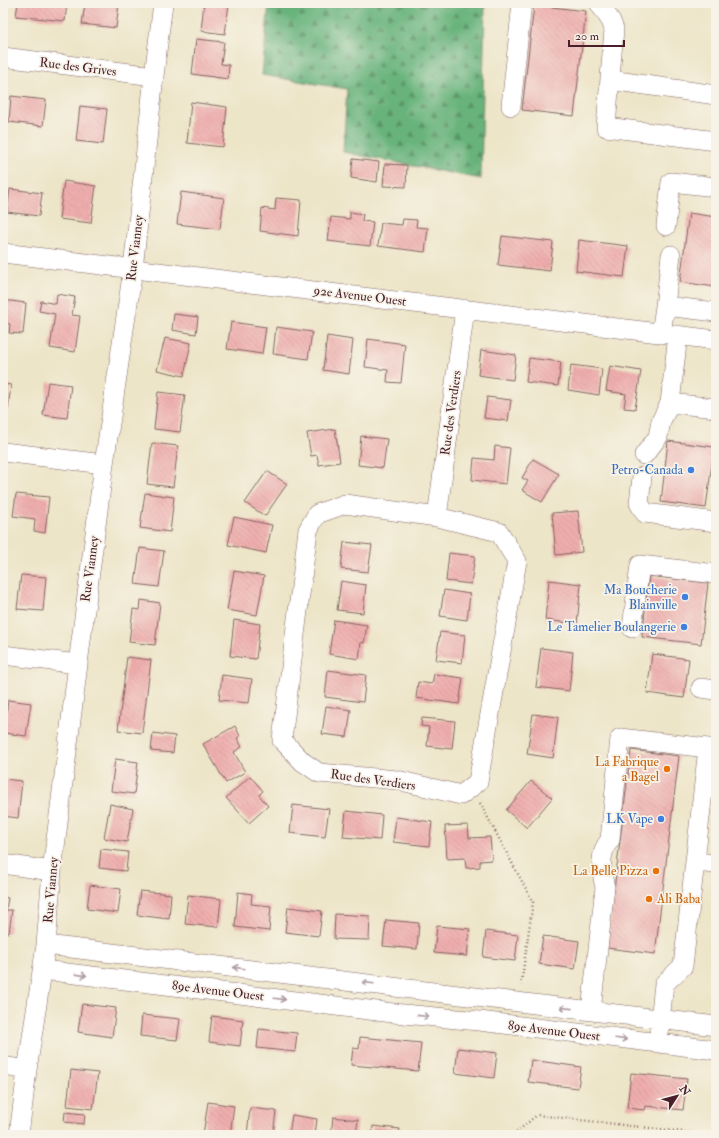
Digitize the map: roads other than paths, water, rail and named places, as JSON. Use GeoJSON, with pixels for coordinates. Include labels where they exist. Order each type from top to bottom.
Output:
{"type":"FeatureCollection","features":[{"type":"Feature","properties":{"kind":"street","name":"Rue Vianney"},"geometry":{"type":"LineString","coordinates":[[19,1135],[27,1070],[46,945],[52,871],[104,464],[134,269],[163,3]]}},
{"type":"Feature","properties":{"kind":"street"},"geometry":{"type":"LineString","coordinates":[[511,106],[522,3]]}},
{"type":"Feature","properties":{"kind":"street"},"geometry":{"type":"LineString","coordinates":[[599,3],[611,21],[614,29],[606,127],[716,141]]}},
{"type":"Feature","properties":{"kind":"street","name":"Rue des Grives"},"geometry":{"type":"LineString","coordinates":[[3,57],[154,76]]}},
{"type":"Feature","properties":{"kind":"street"},"geometry":{"type":"LineString","coordinates":[[610,80],[716,95]]}},
{"type":"Feature","properties":{"kind":"street"},"geometry":{"type":"LineString","coordinates":[[666,226],[671,182],[716,188]]}},
{"type":"Feature","properties":{"kind":"street","name":"92e Avenue Ouest"},"geometry":{"type":"LineString","coordinates":[[3,253],[716,340]]}},
{"type":"Feature","properties":{"kind":"street"},"geometry":{"type":"LineString","coordinates":[[644,455],[658,437],[661,421],[670,403],[670,334],[664,306],[670,255]]}},
{"type":"Feature","properties":{"kind":"street"},"geometry":{"type":"LineString","coordinates":[[664,306],[716,312]]}},
{"type":"Feature","properties":{"kind":"street","name":"Rue des Verdiers"},"geometry":{"type":"LineString","coordinates":[[437,517],[465,309]]}},
{"type":"Feature","properties":{"kind":"street"},"geometry":{"type":"LineString","coordinates":[[670,403],[716,408]]}},
{"type":"Feature","properties":{"kind":"street"},"geometry":{"type":"LineString","coordinates":[[3,452],[104,464]]}},
{"type":"Feature","properties":{"kind":"street"},"geometry":{"type":"LineString","coordinates":[[642,477],[639,503],[645,513],[716,522]]}},
{"type":"Feature","properties":{"kind":"street","name":"Rue des Verdiers"},"geometry":{"type":"LineString","coordinates":[[345,504],[437,517],[499,532],[517,561],[478,782],[461,795],[398,780],[320,773],[303,762],[282,740],[308,530],[317,514],[345,504]]}},
{"type":"Feature","properties":{"kind":"street"},"geometry":{"type":"LineString","coordinates":[[632,628],[640,565],[716,574]]}},
{"type":"Feature","properties":{"kind":"street"},"geometry":{"type":"LineString","coordinates":[[3,655],[78,664]]}},
{"type":"Feature","properties":{"kind":"street"},"geometry":{"type":"LineString","coordinates":[[591,1011],[605,887],[601,872],[605,846],[610,840],[620,738],[708,748],[683,966],[664,984],[657,1043]]}},
{"type":"Feature","properties":{"kind":"street"},"geometry":{"type":"LineString","coordinates":[[695,862],[716,864]]}},
{"type":"Feature","properties":{"kind":"street"},"geometry":{"type":"LineString","coordinates":[[3,864],[52,871]]}},
{"type":"Feature","properties":{"kind":"street","name":"89e Avenue Ouest"},"geometry":{"type":"LineString","coordinates":[[46,945],[660,1018],[716,1026]]}},
{"type":"Feature","properties":{"kind":"street","name":"89e Avenue Ouest"},"geometry":{"type":"LineString","coordinates":[[42,970],[393,1013],[479,1021],[716,1050]]}},
{"type":"Feature","properties":{"kind":"street"},"geometry":{"type":"LineString","coordinates":[[393,1013],[396,987]]}},
{"type":"Feature","properties":{"kind":"street"},"geometry":{"type":"LineString","coordinates":[[3,1066],[27,1070]]}},
{"type":"Feature","properties":{"kind":"place","name":"Petro-Canada"},"geometry":{"type":"Point","coordinates":[691,470]}},
{"type":"Feature","properties":{"kind":"place","name":"Ma Boucherie Blainville"},"geometry":{"type":"Point","coordinates":[685,597]}},
{"type":"Feature","properties":{"kind":"place","name":"Le Tamelier Boulangerie"},"geometry":{"type":"Point","coordinates":[684,627]}},
{"type":"Feature","properties":{"kind":"place","name":"La Fabrique a Bagel"},"geometry":{"type":"Point","coordinates":[667,769]}},
{"type":"Feature","properties":{"kind":"place","name":"LK Vape"},"geometry":{"type":"Point","coordinates":[661,819]}},
{"type":"Feature","properties":{"kind":"place","name":"La Belle Pizza"},"geometry":{"type":"Point","coordinates":[656,871]}},
{"type":"Feature","properties":{"kind":"place","name":"Ali Baba"},"geometry":{"type":"Point","coordinates":[649,899]}}]}
